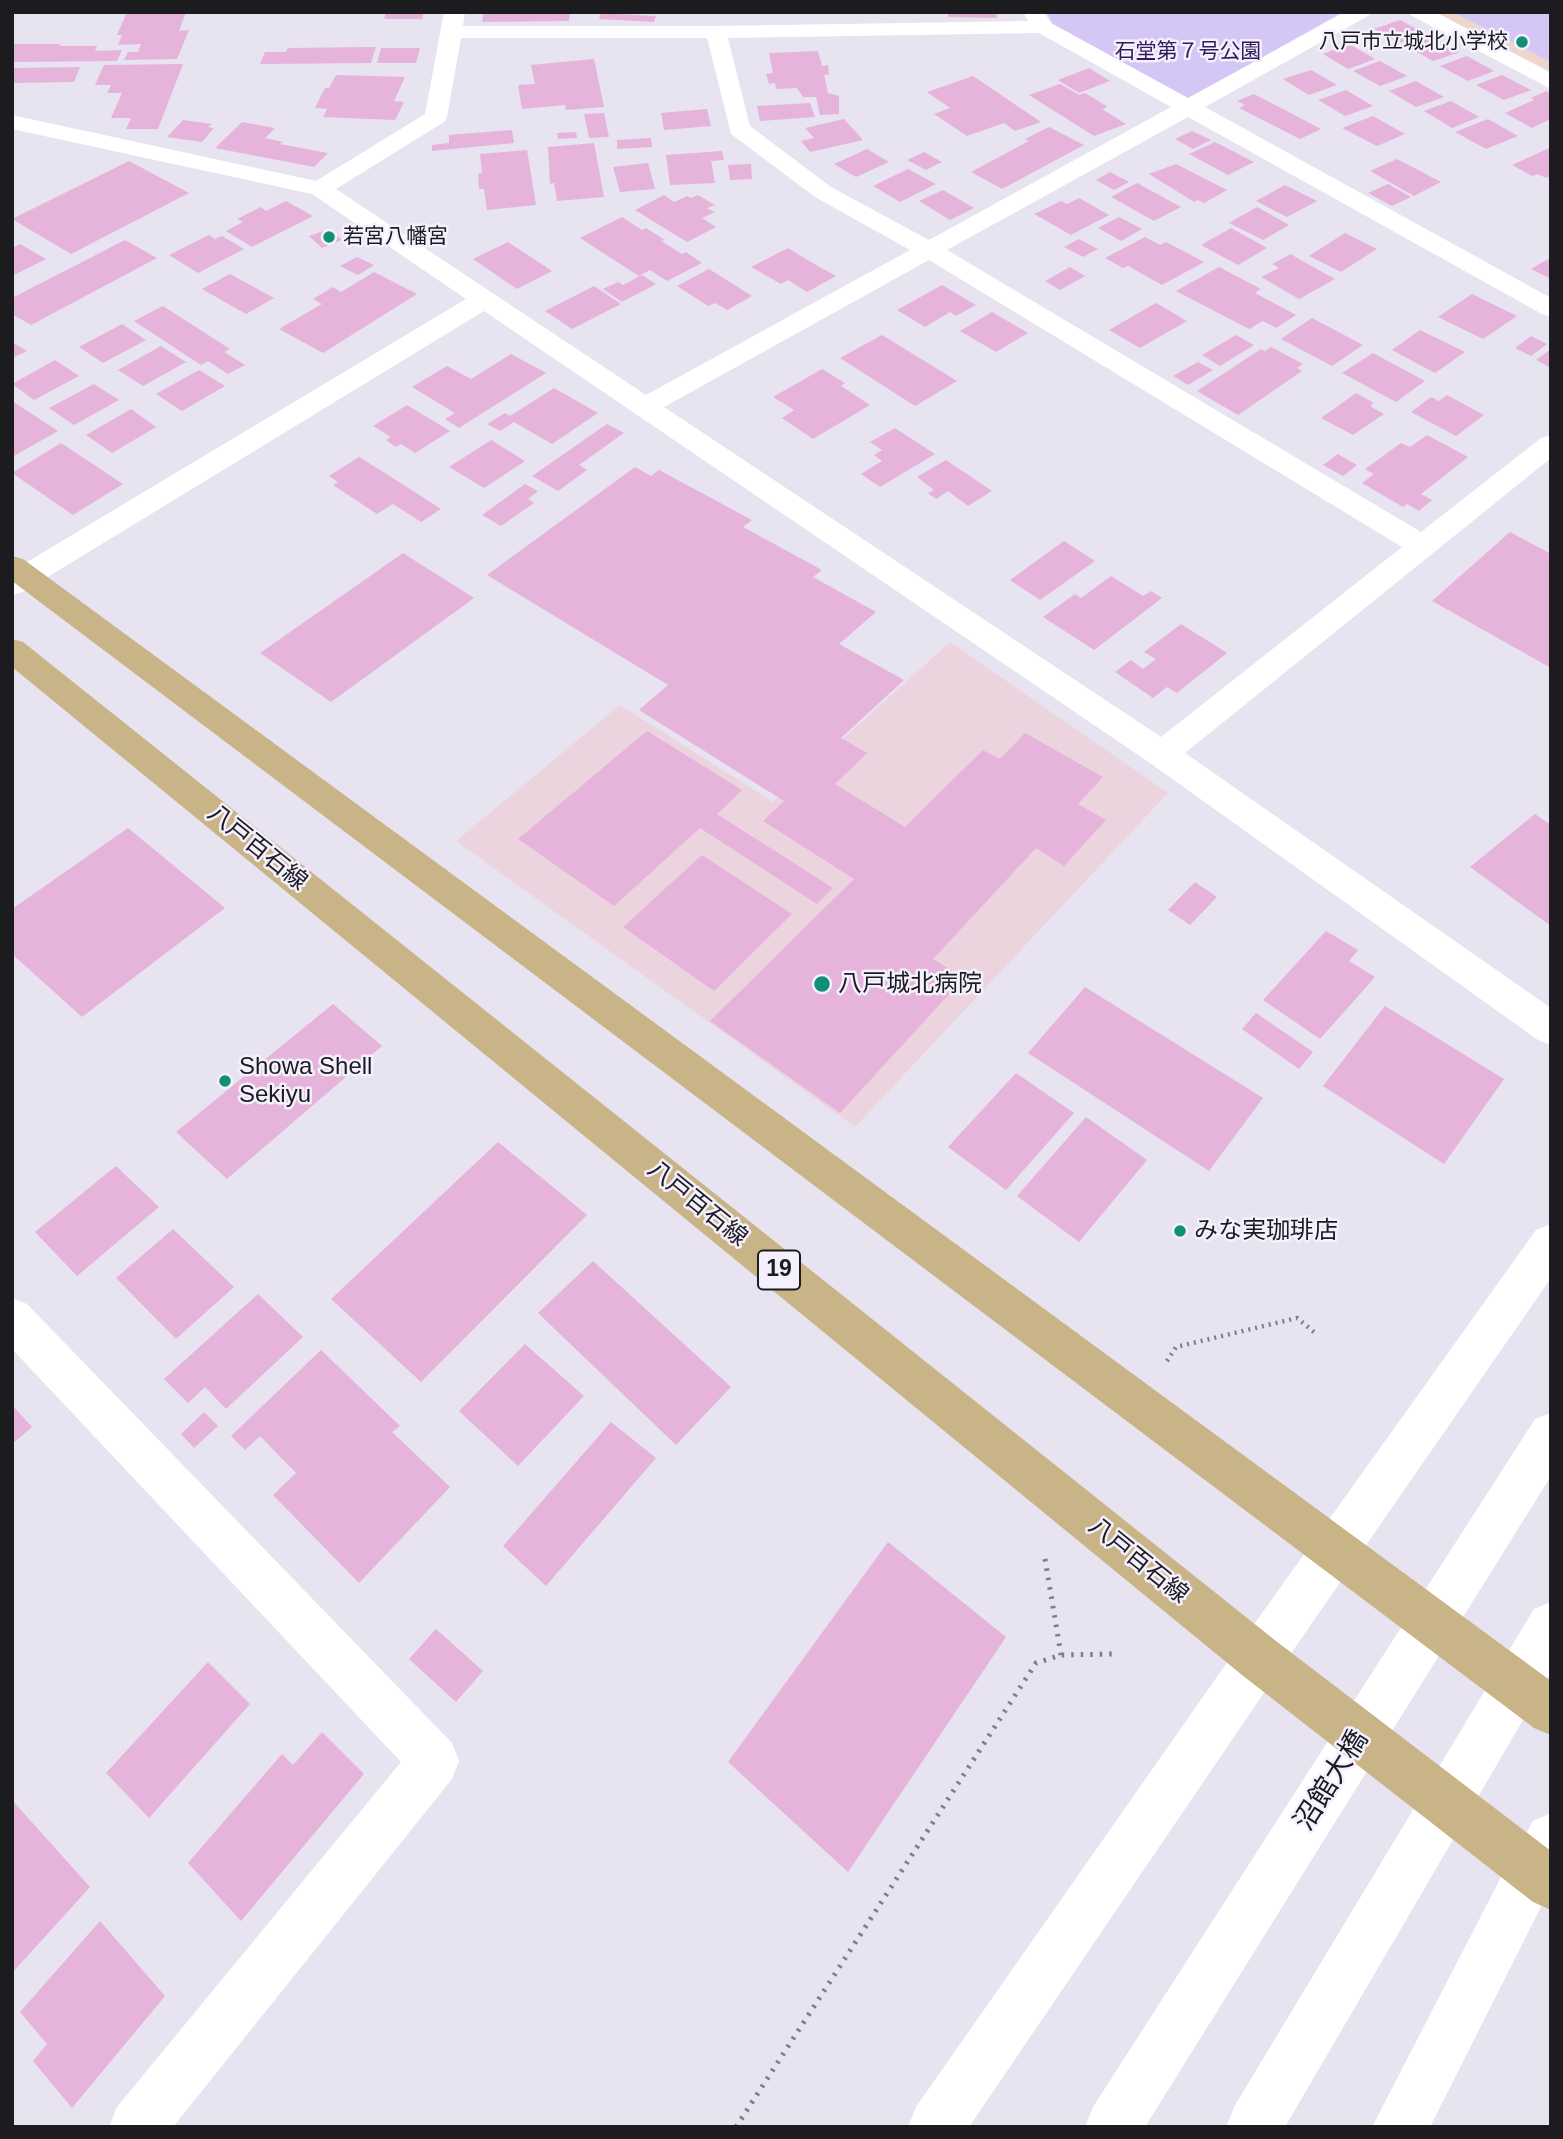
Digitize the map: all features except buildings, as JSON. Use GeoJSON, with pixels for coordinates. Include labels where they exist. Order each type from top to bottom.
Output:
{"type":"FeatureCollection","features":[{"type":"Feature","properties":{"kind":"main road"},"geometry":{"type":"LineString","coordinates":[[17,576],[1551,1711]]}},
{"type":"Feature","properties":{"kind":"main road","name":"八戸百石線"},"geometry":{"type":"LineString","coordinates":[[12,650],[1259,1658],[1545,1865]]}},
{"type":"Feature","properties":{"kind":"street"},"geometry":{"type":"LineString","coordinates":[[644,407],[1361,12]]}},
{"type":"Feature","properties":{"kind":"street"},"geometry":{"type":"LineString","coordinates":[[1419,12],[1551,82]]}},
{"type":"Feature","properties":{"kind":"street"},"geometry":{"type":"LineString","coordinates":[[320,189],[436,117],[454,22],[716,32],[1038,20],[1188,108],[1551,309]]}},
{"type":"Feature","properties":{"kind":"street"},"geometry":{"type":"LineString","coordinates":[[716,32],[739,129],[823,192],[929,250],[1424,547]]}},
{"type":"Feature","properties":{"kind":"street"},"geometry":{"type":"LineString","coordinates":[[12,122],[320,189],[1162,754],[1551,1029]]}},
{"type":"Feature","properties":{"kind":"street"},"geometry":{"type":"LineString","coordinates":[[17,576],[483,300]]}},
{"type":"Feature","properties":{"kind":"street"},"geometry":{"type":"LineString","coordinates":[[1162,754],[1551,444]]}},
{"type":"Feature","properties":{"kind":"street"},"geometry":{"type":"LineString","coordinates":[[936,2127],[1259,1658],[1551,1243]]}},
{"type":"Feature","properties":{"kind":"street"},"geometry":{"type":"LineString","coordinates":[[12,1318],[434,1761],[137,2127]]}},
{"type":"Feature","properties":{"kind":"street","name":"沼館大橋"},"geometry":{"type":"LineString","coordinates":[[1114,2127],[1551,1435]]}},
{"type":"Feature","properties":{"kind":"street"},"geometry":{"type":"LineString","coordinates":[[1254,2127],[1551,1626]]}},
{"type":"Feature","properties":{"kind":"street"},"geometry":{"type":"LineString","coordinates":[[1400,2127],[1545,1865]]}},
{"type":"Feature","properties":{"kind":"path"},"geometry":{"type":"LineString","coordinates":[[736,2127],[1036,1663],[1061,1655],[1112,1654]]}},
{"type":"Feature","properties":{"kind":"shaded area","name":"八戸市立城北小学校"},"geometry":{"type":"Polygon","coordinates":[[[1436,12],[1551,12],[1551,72],[1436,12]]]}},
{"type":"Feature","properties":{"kind":"shaded area","name":"八戸城北病院"},"geometry":{"type":"Polygon","coordinates":[[[950,642],[1168,793],[855,1127],[456,841],[620,705],[773,802],[950,642]]]}},
{"type":"Feature","properties":{"kind":"green space","name":"石堂第７号公園"},"geometry":{"type":"Polygon","coordinates":[[[1046,12],[1342,12],[1188,100],[1053,24],[1046,12]]]}},
{"type":"Feature","properties":{"kind":"green space","name":"八戸市立城北小学校"},"geometry":{"type":"Polygon","coordinates":[[[1453,12],[1551,12],[1551,62],[1453,12]]]}},
{"type":"Feature","properties":{"kind":"place","name":"八戸市立城北小学校"},"geometry":{"type":"Point","coordinates":[1522,42]}},
{"type":"Feature","properties":{"kind":"place","name":"若宮八幡宮"},"geometry":{"type":"Point","coordinates":[329,237]}},
{"type":"Feature","properties":{"kind":"place","name":"八戸城北病院"},"geometry":{"type":"Point","coordinates":[822,984]}},
{"type":"Feature","properties":{"kind":"place","name":"Showa Shell Sekiyu"},"geometry":{"type":"Point","coordinates":[225,1081]}},
{"type":"Feature","properties":{"kind":"place","name":"みな実珈琲店"},"geometry":{"type":"Point","coordinates":[1180,1231]}}]}
